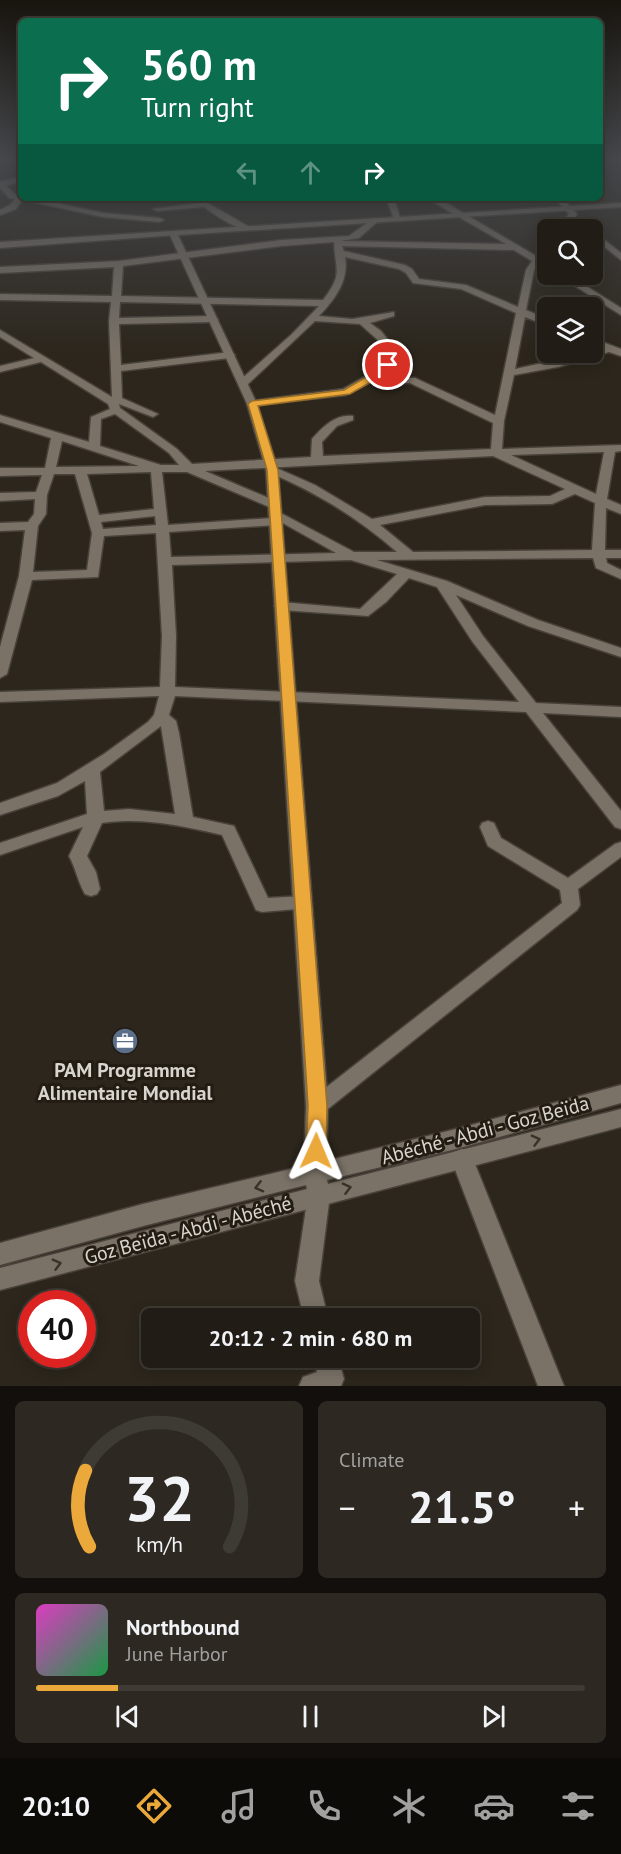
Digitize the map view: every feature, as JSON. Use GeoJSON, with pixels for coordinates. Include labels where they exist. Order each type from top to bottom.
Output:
{"type":"FeatureCollection","features":[{"type":"Feature","properties":{"kind":"street"},"geometry":{"type":"LineString","coordinates":[[164,224],[173,233],[185,257],[243,383],[252,404],[271,466],[317,1106],[317,1184],[307,1281],[314,1308]]}},
{"type":"Feature","properties":{"kind":"street"},"geometry":{"type":"LineString","coordinates":[[238,224],[247,228]]}},
{"type":"Feature","properties":{"kind":"street"},"geometry":{"type":"LineString","coordinates":[[315,224],[335,244],[402,267],[409,271],[416,281],[463,287],[537,319]]}},
{"type":"Feature","properties":{"kind":"street"},"geometry":{"type":"LineString","coordinates":[[0,245],[320,224]]}},
{"type":"Feature","properties":{"kind":"street"},"geometry":{"type":"LineString","coordinates":[[335,244],[356,236],[370,224]]}},
{"type":"Feature","properties":{"kind":"street"},"geometry":{"type":"LineString","coordinates":[[476,224],[509,241],[514,247],[537,260],[530,270],[508,373],[496,453]]}},
{"type":"Feature","properties":{"kind":"street"},"geometry":{"type":"LineString","coordinates":[[603,241],[621,256]]}},
{"type":"Feature","properties":{"kind":"street"},"geometry":{"type":"LineString","coordinates":[[0,270],[119,264],[281,243],[514,247]]}},
{"type":"Feature","properties":{"kind":"street"},"geometry":{"type":"LineString","coordinates":[[243,383],[313,318],[339,285],[342,276],[335,244]]}},
{"type":"Feature","properties":{"kind":"street"},"geometry":{"type":"LineString","coordinates":[[115,404],[118,368],[114,321],[119,264]]}},
{"type":"Feature","properties":{"kind":"street"},"geometry":{"type":"LineString","coordinates":[[578,285],[621,312]]}},
{"type":"Feature","properties":{"kind":"street"},"geometry":{"type":"LineString","coordinates":[[0,297],[324,303]]}},
{"type":"Feature","properties":{"kind":"street"},"geometry":{"type":"LineString","coordinates":[[313,318],[341,323],[363,322],[391,315]]}},
{"type":"Feature","properties":{"kind":"street"},"geometry":{"type":"LineString","coordinates":[[114,321],[213,319]]}},
{"type":"Feature","properties":{"kind":"street"},"geometry":{"type":"LineString","coordinates":[[252,404],[346,392],[384,370],[388,365],[382,355],[384,341],[363,322]]}},
{"type":"Feature","properties":{"kind":"street"},"geometry":{"type":"LineString","coordinates":[[0,333],[115,404],[173,451],[189,468],[352,556],[442,585],[533,623],[621,653]]}},
{"type":"Feature","properties":{"kind":"street"},"geometry":{"type":"LineString","coordinates":[[603,345],[621,353]]}},
{"type":"Feature","properties":{"kind":"street"},"geometry":{"type":"LineString","coordinates":[[508,373],[558,364],[610,348]]}},
{"type":"Feature","properties":{"kind":"street"},"geometry":{"type":"LineString","coordinates":[[118,368],[230,355]]}},
{"type":"Feature","properties":{"kind":"street"},"geometry":{"type":"LineString","coordinates":[[0,369],[42,359]]}},
{"type":"Feature","properties":{"kind":"street"},"geometry":{"type":"LineString","coordinates":[[384,370],[400,381],[411,380],[499,421]]}},
{"type":"Feature","properties":{"kind":"street"},"geometry":{"type":"LineString","coordinates":[[94,448],[96,417],[115,404],[153,414]]}},
{"type":"Feature","properties":{"kind":"street"},"geometry":{"type":"LineString","coordinates":[[0,417],[156,467]]}},
{"type":"Feature","properties":{"kind":"street"},"geometry":{"type":"LineString","coordinates":[[317,460],[316,441],[333,423],[349,418]]}},
{"type":"Feature","properties":{"kind":"street"},"geometry":{"type":"LineString","coordinates":[[0,674],[26,576],[32,526],[40,513],[41,495],[50,470],[57,437]]}},
{"type":"Feature","properties":{"kind":"street"},"geometry":{"type":"LineString","coordinates":[[0,472],[271,466],[317,460],[615,448],[602,501],[598,554],[601,565],[621,575]]}},
{"type":"Feature","properties":{"kind":"street"},"geometry":{"type":"LineString","coordinates":[[496,453],[621,510]]}},
{"type":"Feature","properties":{"kind":"street"},"geometry":{"type":"LineString","coordinates":[[271,466],[336,499],[371,523],[411,557]]}},
{"type":"Feature","properties":{"kind":"street"},"geometry":{"type":"LineString","coordinates":[[0,809],[49,793],[92,769],[145,731],[161,716],[169,691],[169,643],[156,467]]}},
{"type":"Feature","properties":{"kind":"street"},"geometry":{"type":"LineString","coordinates":[[26,576],[93,574],[98,533],[80,469]]}},
{"type":"Feature","properties":{"kind":"street"},"geometry":{"type":"LineString","coordinates":[[371,523],[485,501],[552,500],[575,489]]}},
{"type":"Feature","properties":{"kind":"street"},"geometry":{"type":"LineString","coordinates":[[0,497],[41,495]]}},
{"type":"Feature","properties":{"kind":"street"},"geometry":{"type":"LineString","coordinates":[[95,519],[160,512]]}},
{"type":"Feature","properties":{"kind":"street"},"geometry":{"type":"LineString","coordinates":[[98,533],[160,527],[226,525],[275,513]]}},
{"type":"Feature","properties":{"kind":"street"},"geometry":{"type":"LineString","coordinates":[[0,527],[32,526]]}},
{"type":"Feature","properties":{"kind":"street"},"geometry":{"type":"LineString","coordinates":[[164,561],[279,557],[621,554]]}},
{"type":"Feature","properties":{"kind":"street"},"geometry":{"type":"LineString","coordinates":[[281,606],[363,613],[381,599],[406,573]]}},
{"type":"Feature","properties":{"kind":"street"},"geometry":{"type":"LineString","coordinates":[[442,585],[477,638],[621,823]]}},
{"type":"Feature","properties":{"kind":"street"},"geometry":{"type":"LineString","coordinates":[[0,697],[169,691],[621,712]]}},
{"type":"Feature","properties":{"kind":"street"},"geometry":{"type":"LineString","coordinates":[[161,716],[168,721],[171,733],[185,821]]}},
{"type":"Feature","properties":{"kind":"street"},"geometry":{"type":"LineString","coordinates":[[91,889],[87,873],[78,856],[96,818],[92,769]]}},
{"type":"Feature","properties":{"kind":"street"},"geometry":{"type":"LineString","coordinates":[[0,849],[96,818],[136,814],[166,816],[228,830],[262,905],[303,903]]}},
{"type":"Feature","properties":{"kind":"street"},"geometry":{"type":"LineString","coordinates":[[488,827],[494,842],[569,888]]}},
{"type":"Feature","properties":{"kind":"street"},"geometry":{"type":"LineString","coordinates":[[569,888],[621,848]]}},
{"type":"Feature","properties":{"kind":"street"},"geometry":{"type":"LineString","coordinates":[[317,1106],[571,905],[569,888]]}},
{"type":"Feature","properties":{"kind":"street","name":"Abéché - Abdi - Goz Beïda"},"geometry":{"type":"LineString","coordinates":[[0,1254],[143,1215],[317,1184],[621,1094]]}},
{"type":"Feature","properties":{"kind":"street","name":"Goz Beïda - Abdi - Abéché"},"geometry":{"type":"LineString","coordinates":[[0,1279],[317,1184],[462,1159],[621,1118]]}},
{"type":"Feature","properties":{"kind":"street"},"geometry":{"type":"LineString","coordinates":[[462,1159],[551,1386]]}},
{"type":"Feature","properties":{"kind":"place","name":"PAM Programme Alimentaire Mondial"},"geometry":{"type":"Point","coordinates":[125,1041]}},
{"type":"Feature","properties":{"kind":"route"},"geometry":{"type":"LineString","coordinates":[[316,1151],[317,1106],[272,470],[252,404],[346,392],[387,369],[388,365]]}}]}
